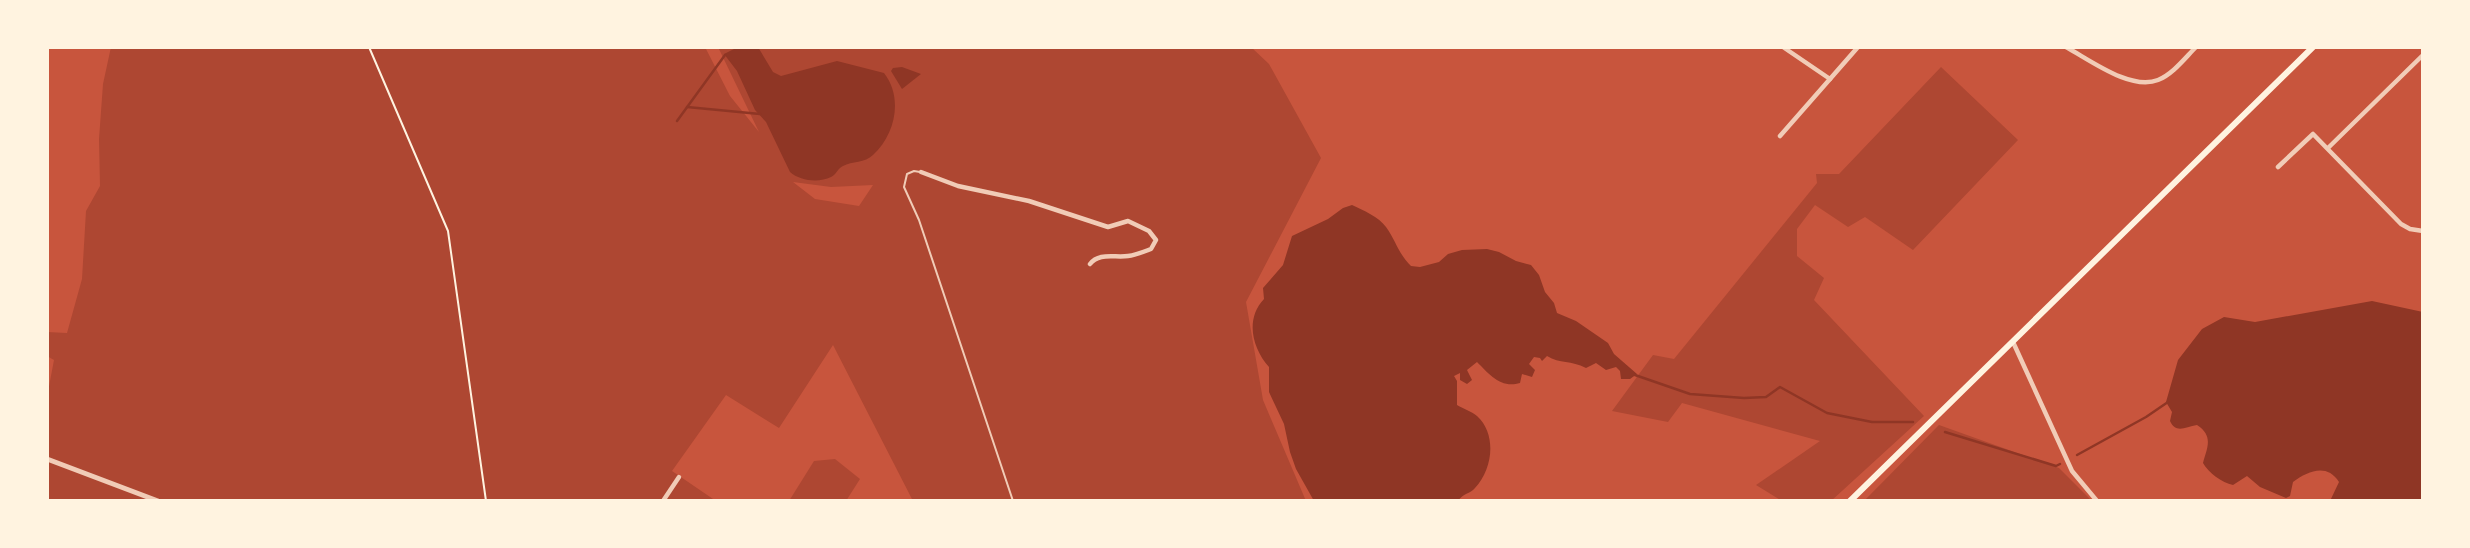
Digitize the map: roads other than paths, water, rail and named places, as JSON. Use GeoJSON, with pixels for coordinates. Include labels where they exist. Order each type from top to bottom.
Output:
{"type":"FeatureCollection","features":[{"type":"Feature","properties":{"kind":"main road"},"geometry":{"type":"LineString","coordinates":[[1850,501],[2313,47]]}},
{"type":"Feature","properties":{"kind":"street"},"geometry":{"type":"LineString","coordinates":[[1783,47],[1830,79]]}},
{"type":"Feature","properties":{"kind":"street"},"geometry":{"type":"LineString","coordinates":[[1780,136],[1858,47]]}},
{"type":"Feature","properties":{"kind":"street"},"geometry":{"type":"LineString","coordinates":[[2066,47],[2125,79],[2144,83],[2169,74],[2196,47]]}},
{"type":"Feature","properties":{"kind":"street"},"geometry":{"type":"LineString","coordinates":[[2328,148],[2423,55]]}},
{"type":"Feature","properties":{"kind":"street"},"geometry":{"type":"LineString","coordinates":[[2278,167],[2313,134],[2401,224],[2423,231]]}},
{"type":"Feature","properties":{"kind":"street"},"geometry":{"type":"LineString","coordinates":[[921,172],[958,186],[1029,201],[1108,227],[1128,221],[1149,231],[1156,240],[1151,249],[1126,256],[1094,259],[1090,264]]}},
{"type":"Feature","properties":{"kind":"street"},"geometry":{"type":"LineString","coordinates":[[2012,341],[2072,471],[2097,501]]}},
{"type":"Feature","properties":{"kind":"street"},"geometry":{"type":"LineString","coordinates":[[47,459],[158,501]]}},
{"type":"Feature","properties":{"kind":"street"},"geometry":{"type":"LineString","coordinates":[[663,501],[679,477]]}},
{"type":"Feature","properties":{"kind":"lane"},"geometry":{"type":"LineString","coordinates":[[921,172],[907,174],[904,187],[919,220],[1013,501]]}},
{"type":"Feature","properties":{"kind":"waterway"},"geometry":{"type":"LineString","coordinates":[[677,121],[725,55]]}},
{"type":"Feature","properties":{"kind":"waterway"},"geometry":{"type":"LineString","coordinates":[[687,107],[760,114]]}},
{"type":"Feature","properties":{"kind":"waterway"},"geometry":{"type":"LineString","coordinates":[[1635,375],[1690,394],[1766,397],[1780,387],[1827,413],[1872,422],[1913,422]]}},
{"type":"Feature","properties":{"kind":"waterway"},"geometry":{"type":"LineString","coordinates":[[2077,455],[2168,402]]}},
{"type":"Feature","properties":{"kind":"waterway"},"geometry":{"type":"LineString","coordinates":[[1945,432],[2056,466],[2060,464]]}}]}
